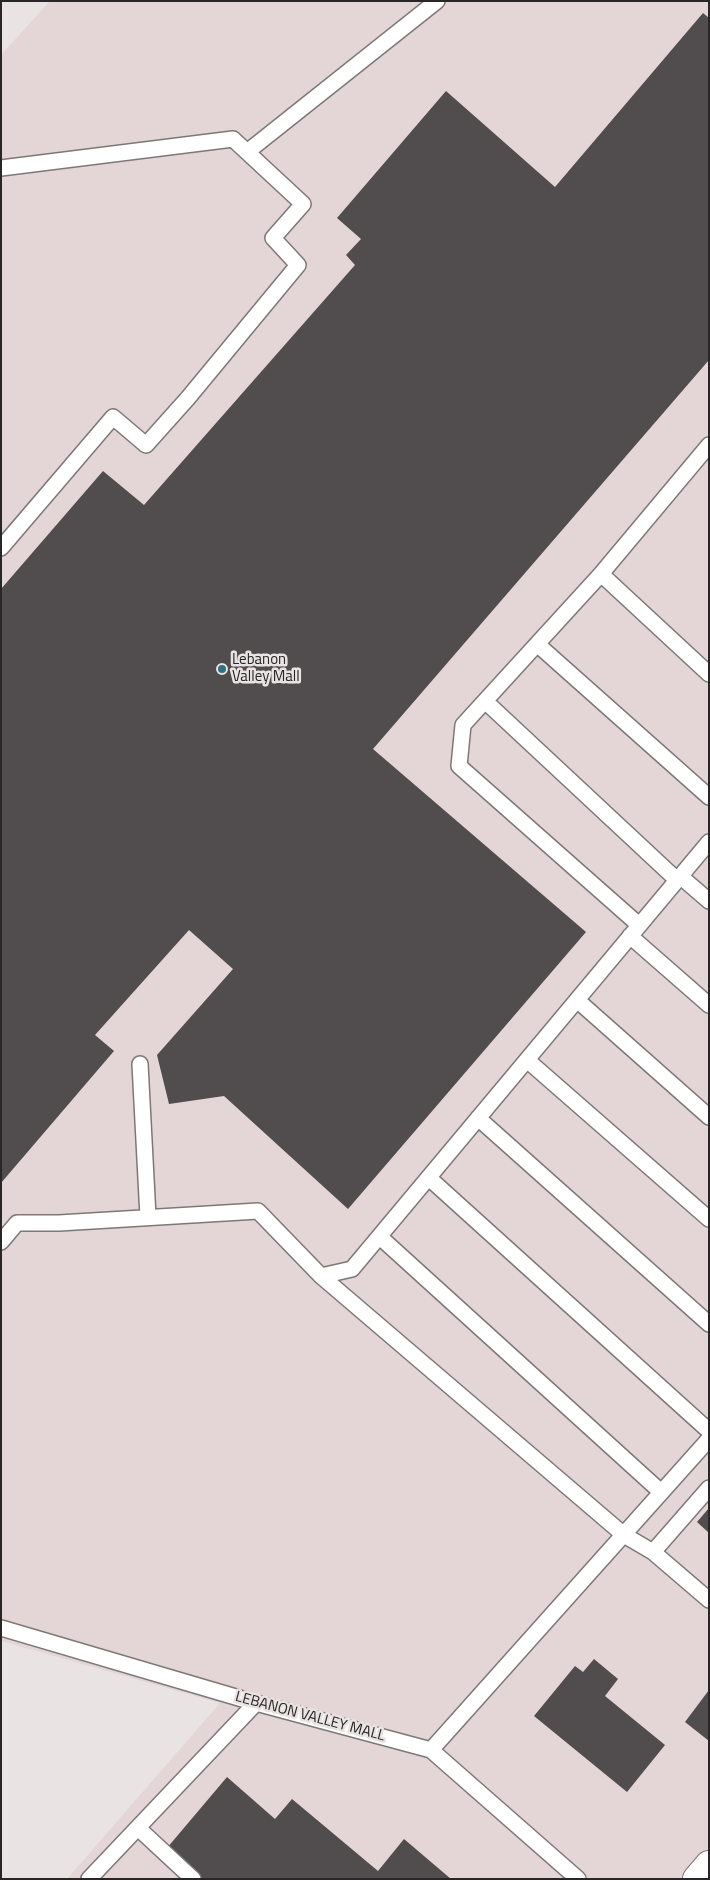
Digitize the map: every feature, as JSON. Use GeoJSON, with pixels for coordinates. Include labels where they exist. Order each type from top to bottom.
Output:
{"type":"FeatureCollection","features":[{"type":"Feature","properties":{"kind":"highway"},"geometry":{"type":"LineString","coordinates":[[697,1879],[709,1865]]}},
{"type":"Feature","properties":{"kind":"lane"},"geometry":{"type":"LineString","coordinates":[[247,152],[436,1]]}},
{"type":"Feature","properties":{"kind":"lane"},"geometry":{"type":"LineString","coordinates":[[1,168],[233,140],[302,204],[273,238],[298,265],[188,398],[146,445],[113,417],[1,548]]}},
{"type":"Feature","properties":{"kind":"lane"},"geometry":{"type":"LineString","coordinates":[[709,445],[601,574],[464,726],[459,766],[635,931],[709,1005]]}},
{"type":"Feature","properties":{"kind":"lane"},"geometry":{"type":"LineString","coordinates":[[601,574],[709,674]]}},
{"type":"Feature","properties":{"kind":"lane"},"geometry":{"type":"LineString","coordinates":[[537,644],[709,797]]}},
{"type":"Feature","properties":{"kind":"lane"},"geometry":{"type":"LineString","coordinates":[[485,702],[679,878],[709,901]]}},
{"type":"Feature","properties":{"kind":"lane"},"geometry":{"type":"LineString","coordinates":[[321,1276],[352,1269],[709,842]]}},
{"type":"Feature","properties":{"kind":"lane"},"geometry":{"type":"LineString","coordinates":[[577,1000],[709,1117]]}},
{"type":"Feature","properties":{"kind":"lane"},"geometry":{"type":"LineString","coordinates":[[527,1060],[709,1219]]}},
{"type":"Feature","properties":{"kind":"lane"},"geometry":{"type":"LineString","coordinates":[[140,1064],[148,1217]]}},
{"type":"Feature","properties":{"kind":"lane"},"geometry":{"type":"LineString","coordinates":[[478,1118],[709,1324]]}},
{"type":"Feature","properties":{"kind":"lane"},"geometry":{"type":"LineString","coordinates":[[429,1178],[709,1431]]}},
{"type":"Feature","properties":{"kind":"lane"},"geometry":{"type":"LineString","coordinates":[[1,1242],[17,1223],[59,1223],[258,1211],[321,1276],[624,1535],[653,1552],[709,1600]]}},
{"type":"Feature","properties":{"kind":"lane"},"geometry":{"type":"LineString","coordinates":[[380,1236],[661,1492]]}},
{"type":"Feature","properties":{"kind":"lane"},"geometry":{"type":"LineString","coordinates":[[431,1750],[709,1439]]}},
{"type":"Feature","properties":{"kind":"lane"},"geometry":{"type":"LineString","coordinates":[[653,1552],[709,1488]]}},
{"type":"Feature","properties":{"kind":"lane","name":"LEBANON VALLEY MALL"},"geometry":{"type":"LineString","coordinates":[[1,1628],[256,1703],[431,1750],[578,1879]]}},
{"type":"Feature","properties":{"kind":"lane"},"geometry":{"type":"LineString","coordinates":[[89,1879],[256,1703]]}},
{"type":"Feature","properties":{"kind":"lane"},"geometry":{"type":"LineString","coordinates":[[138,1828],[193,1879]]}},
{"type":"Feature","properties":{"kind":"shaded area"},"geometry":{"type":"Polygon","coordinates":[[[50,1],[709,1],[709,1879],[67,1879],[220,1703],[1,1641],[1,55],[50,1]]]}},
{"type":"Feature","properties":{"kind":"building","name":"Lebanon Valley Mall"},"geometry":{"type":"Polygon","coordinates":[[[703,13],[709,18],[709,360],[373,749],[586,932],[348,1209],[224,1096],[169,1104],[157,1055],[233,969],[189,930],[95,1035],[114,1051],[1,1183],[1,589],[103,471],[144,505],[355,265],[346,255],[361,239],[337,218],[446,91],[555,187],[703,13]]]}},
{"type":"Feature","properties":{"kind":"building"},"geometry":{"type":"Polygon","coordinates":[[[709,1508],[709,1533],[697,1522],[709,1508]]]}},
{"type":"Feature","properties":{"kind":"building"},"geometry":{"type":"Polygon","coordinates":[[[594,1659],[618,1679],[605,1696],[665,1745],[627,1792],[534,1716],[575,1666],[583,1672],[594,1659]]]}},
{"type":"Feature","properties":{"kind":"building"},"geometry":{"type":"Polygon","coordinates":[[[709,1690],[709,1741],[685,1722],[709,1690]]]}},
{"type":"Feature","properties":{"kind":"building"},"geometry":{"type":"Polygon","coordinates":[[[227,1777],[275,1819],[292,1799],[378,1871],[404,1839],[451,1879],[203,1879],[167,1848],[227,1777]]]}},
{"type":"Feature","properties":{"kind":"place","name":"Lebanon Valley Mall"},"geometry":{"type":"Point","coordinates":[222,669]}}]}
